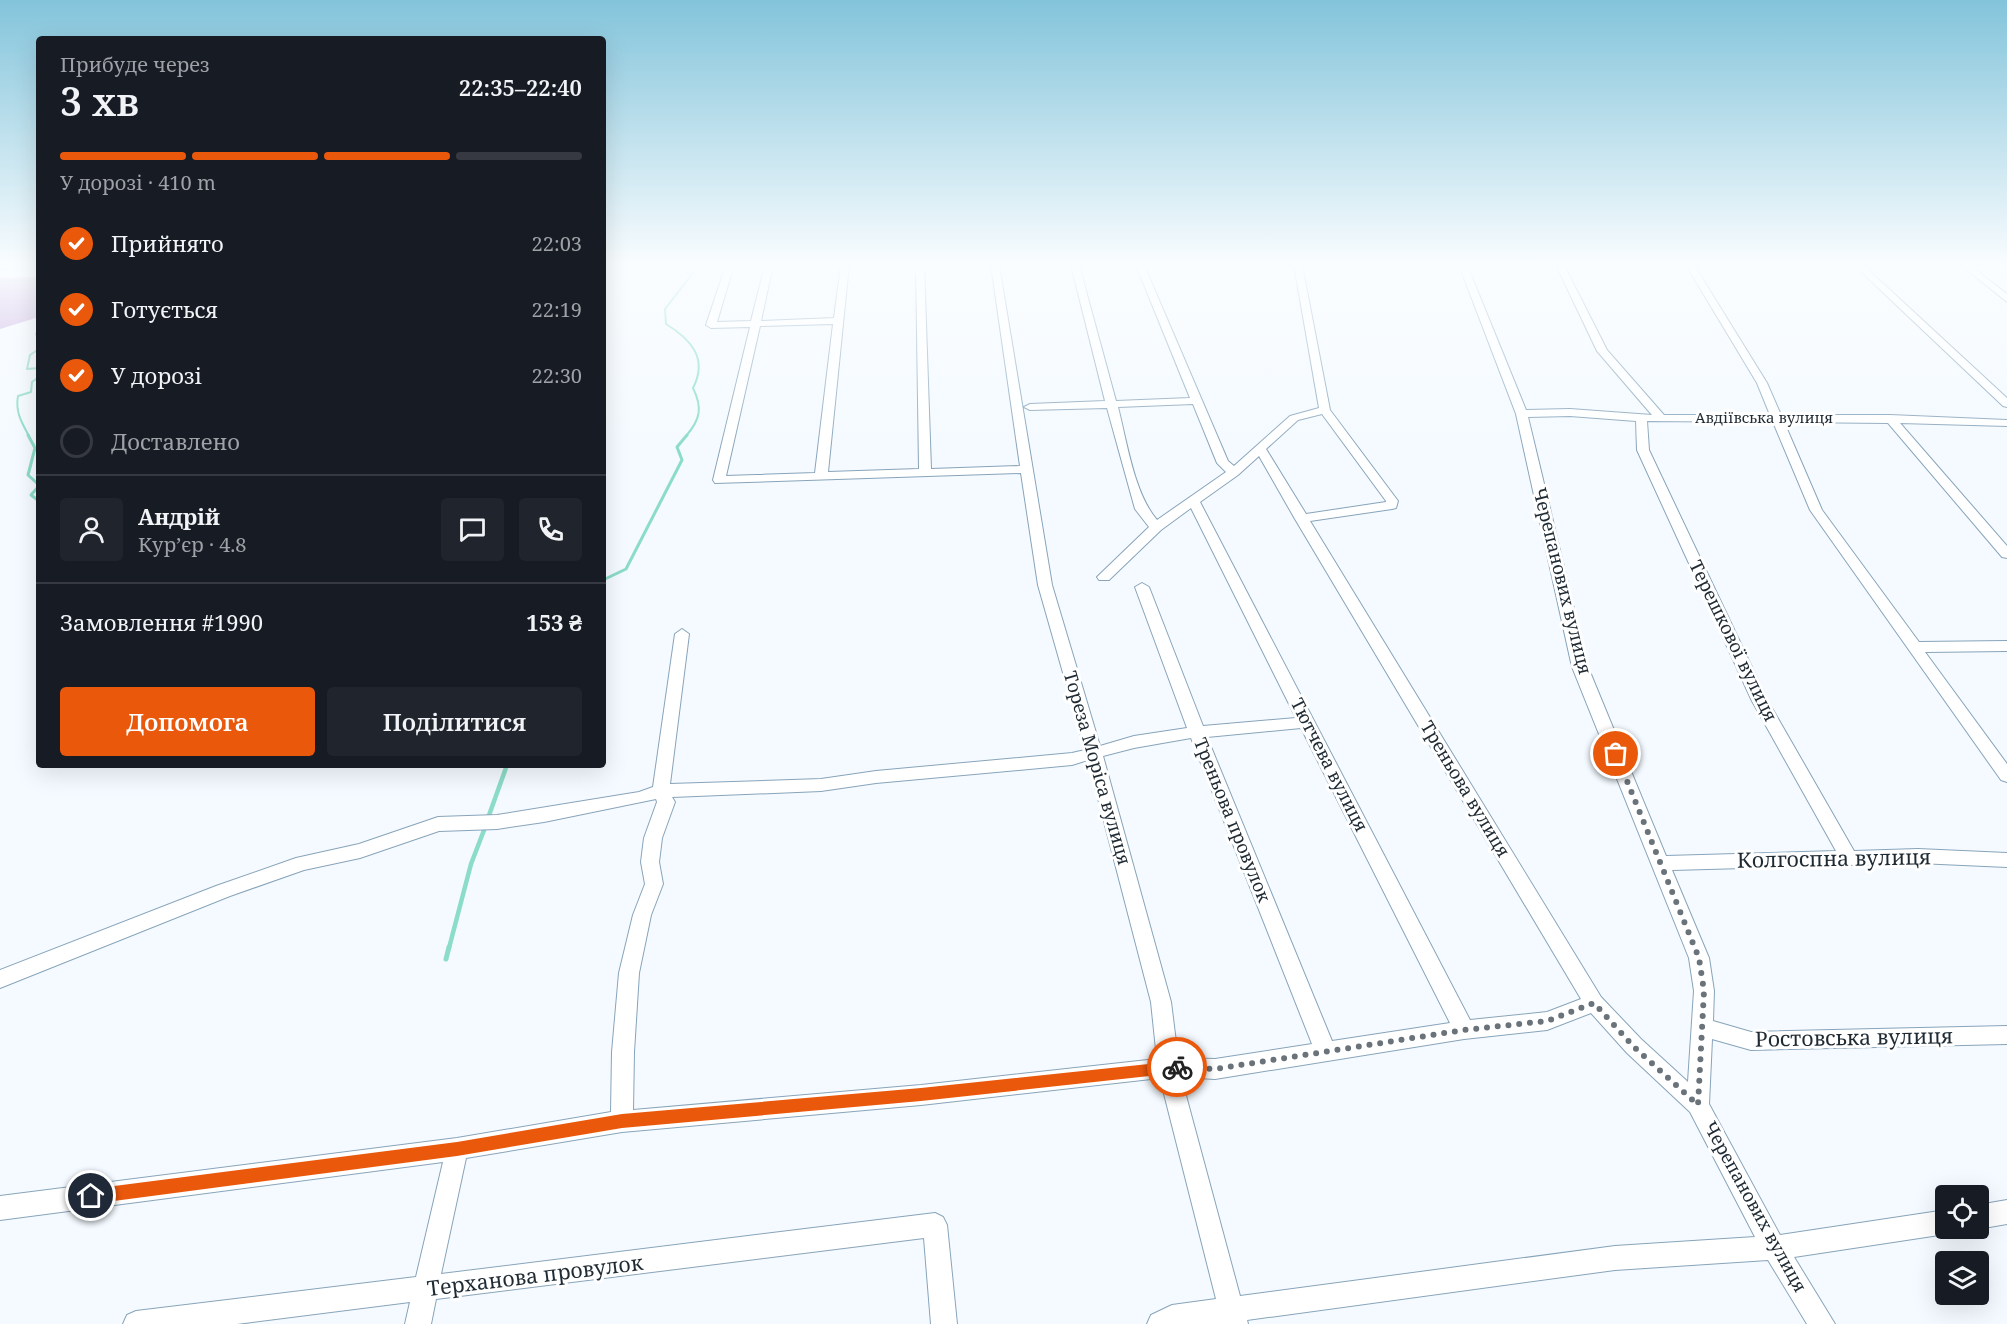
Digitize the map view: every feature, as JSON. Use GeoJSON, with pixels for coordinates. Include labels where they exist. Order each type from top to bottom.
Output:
{"type":"FeatureCollection","features":[{"type":"Feature","properties":{"kind":"street"},"geometry":{"type":"LineString","coordinates":[[754,327],[719,480],[1026,469]]}},
{"type":"Feature","properties":{"kind":"street"},"geometry":{"type":"LineString","coordinates":[[821,477],[837,327]]}},
{"type":"Feature","properties":{"kind":"street"},"geometry":{"type":"LineString","coordinates":[[921,327],[925,474]]}},
{"type":"Feature","properties":{"kind":"street","name":"Тореза Моріса вулиця"},"geometry":{"type":"LineString","coordinates":[[1004,327],[1045,585],[1094,753],[1161,1002],[1168,1067],[1233,1317]]}},
{"type":"Feature","properties":{"kind":"street"},"geometry":{"type":"LineString","coordinates":[[1091,327],[1110,404],[1141,509],[1156,527]]}},
{"type":"Feature","properties":{"kind":"street"},"geometry":{"type":"LineString","coordinates":[[1165,327],[1222,463],[1234,472]]}},
{"type":"Feature","properties":{"kind":"street"},"geometry":{"type":"LineString","coordinates":[[1301,519],[1392,505],[1392,501],[1325,410],[1310,327]]}},
{"type":"Feature","properties":{"kind":"street","name":"Черепанових вулиця"},"geometry":{"type":"LineString","coordinates":[[1487,327],[1522,414],[1580,667],[1699,958],[1704,991],[1698,1105],[1774,1248],[1822,1324]]}},
{"type":"Feature","properties":{"kind":"street"},"geometry":{"type":"LineString","coordinates":[[1590,327],[1602,351],[1661,418]]}},
{"type":"Feature","properties":{"kind":"street"},"geometry":{"type":"LineString","coordinates":[[1728,327],[1762,383],[1816,510],[2007,776]]}},
{"type":"Feature","properties":{"kind":"street"},"geometry":{"type":"LineString","coordinates":[[1924,327],[2007,404]]}},
{"type":"Feature","properties":{"kind":"street"},"geometry":{"type":"LineString","coordinates":[[1030,407],[1196,401]]}},
{"type":"Feature","properties":{"kind":"street"},"geometry":{"type":"LineString","coordinates":[[1104,578],[1156,527],[1234,472],[1294,418],[1325,410]]}},
{"type":"Feature","properties":{"kind":"street","name":"Авдіївська вулиця"},"geometry":{"type":"LineString","coordinates":[[1522,414],[1552,410],[1641,418],[1890,418],[2007,423]]}},
{"type":"Feature","properties":{"kind":"street","name":"Терешкової вулиця"},"geometry":{"type":"LineString","coordinates":[[1641,418],[1642,450],[1755,691],[1848,856]]}},
{"type":"Feature","properties":{"kind":"street"},"geometry":{"type":"LineString","coordinates":[[1890,418],[2007,554]]}},
{"type":"Feature","properties":{"kind":"street","name":"Треньова вулиця"},"geometry":{"type":"LineString","coordinates":[[1261,450],[1594,1003],[1634,1047],[1698,1105]]}},
{"type":"Feature","properties":{"kind":"street","name":"Тютчева вулиця"},"geometry":{"type":"LineString","coordinates":[[1193,500],[1464,1030]]}},
{"type":"Feature","properties":{"kind":"street","name":"Треньова провулок"},"geometry":{"type":"LineString","coordinates":[[1142,586],[1197,732],[1326,1052]]}},
{"type":"Feature","properties":{"kind":"street"},"geometry":{"type":"LineString","coordinates":[[622,1121],[623,1052],[629,973],[642,915],[654,884],[650,862],[653,838],[666,802],[661,791],[682,634]]}},
{"type":"Feature","properties":{"kind":"street"},"geometry":{"type":"LineString","coordinates":[[1914,647],[2007,646]]}},
{"type":"Feature","properties":{"kind":"street"},"geometry":{"type":"LineString","coordinates":[[0,979],[302,863],[360,851],[438,824],[497,822],[544,816],[641,798],[661,791],[821,785],[876,777],[1072,759],[1134,742],[1197,732],[1307,722]]}},
{"type":"Feature","properties":{"kind":"street","name":"Колгоспна вулиця"},"geometry":{"type":"LineString","coordinates":[[1662,863],[1848,856],[2007,860]]}},
{"type":"Feature","properties":{"kind":"street"},"geometry":{"type":"LineString","coordinates":[[0,1208],[457,1149],[622,1121],[921,1095],[1168,1067],[1215,1069],[1464,1030],[1547,1021],[1594,1003]]}},
{"type":"Feature","properties":{"kind":"street","name":"Ростовська вулиця"},"geometry":{"type":"LineString","coordinates":[[1702,1027],[1751,1041],[2007,1035]]}},
{"type":"Feature","properties":{"kind":"street"},"geometry":{"type":"LineString","coordinates":[[418,1324],[457,1149]]}},
{"type":"Feature","properties":{"kind":"street"},"geometry":{"type":"LineString","coordinates":[[1989,1215],[2007,1212]]}},
{"type":"Feature","properties":{"kind":"street"},"geometry":{"type":"LineString","coordinates":[[1160,1324],[1172,1318],[1233,1317],[1615,1258],[1774,1248],[1935,1224]]}},
{"type":"Feature","properties":{"kind":"street","name":"Терханова провулок"},"geometry":{"type":"LineString","coordinates":[[136,1324],[426,1290],[935,1225],[944,1324]]}},
{"type":"Feature","properties":{"kind":"waterway"},"geometry":{"type":"LineString","coordinates":[[670,327],[690,344],[698,359],[699,368],[693,388],[699,408],[697,419],[686,436]]}},
{"type":"Feature","properties":{"kind":"waterway"},"geometry":{"type":"LineString","coordinates":[[36,351],[30,355],[27,369],[36,368]]}},
{"type":"Feature","properties":{"kind":"waterway"},"geometry":{"type":"LineString","coordinates":[[29,436],[18,412],[17,402],[18,396],[31,392],[32,382],[36,379]]}},
{"type":"Feature","properties":{"kind":"waterway"},"geometry":{"type":"LineString","coordinates":[[28,435],[35,448],[28,475],[36,482]]}},
{"type":"Feature","properties":{"kind":"waterway"},"geometry":{"type":"LineString","coordinates":[[606,579],[626,569],[682,460],[677,447],[687,435]]}},
{"type":"Feature","properties":{"kind":"waterway"},"geometry":{"type":"LineString","coordinates":[[36,489],[31,495],[36,499]]}},
{"type":"Feature","properties":{"kind":"waterway"},"geometry":{"type":"LineString","coordinates":[[488,818],[506,768]]}},
{"type":"Feature","properties":{"kind":"waterway"},"geometry":{"type":"LineString","coordinates":[[449,948],[471,864],[486,825]]}},
{"type":"Feature","properties":{"kind":"waterway"},"geometry":{"type":"LineString","coordinates":[[446,959],[449,947]]}},
{"type":"Feature","properties":{"kind":"way so far"},"geometry":{"type":"LineString","coordinates":[[1177,1067],[1215,1069],[1464,1030],[1547,1021],[1594,1003],[1634,1047],[1698,1105],[1704,991],[1699,958],[1616,754]]}},
{"type":"Feature","properties":{"kind":"route"},"geometry":{"type":"LineString","coordinates":[[91,1196],[457,1149],[622,1121],[921,1095],[1177,1067]]}}]}
